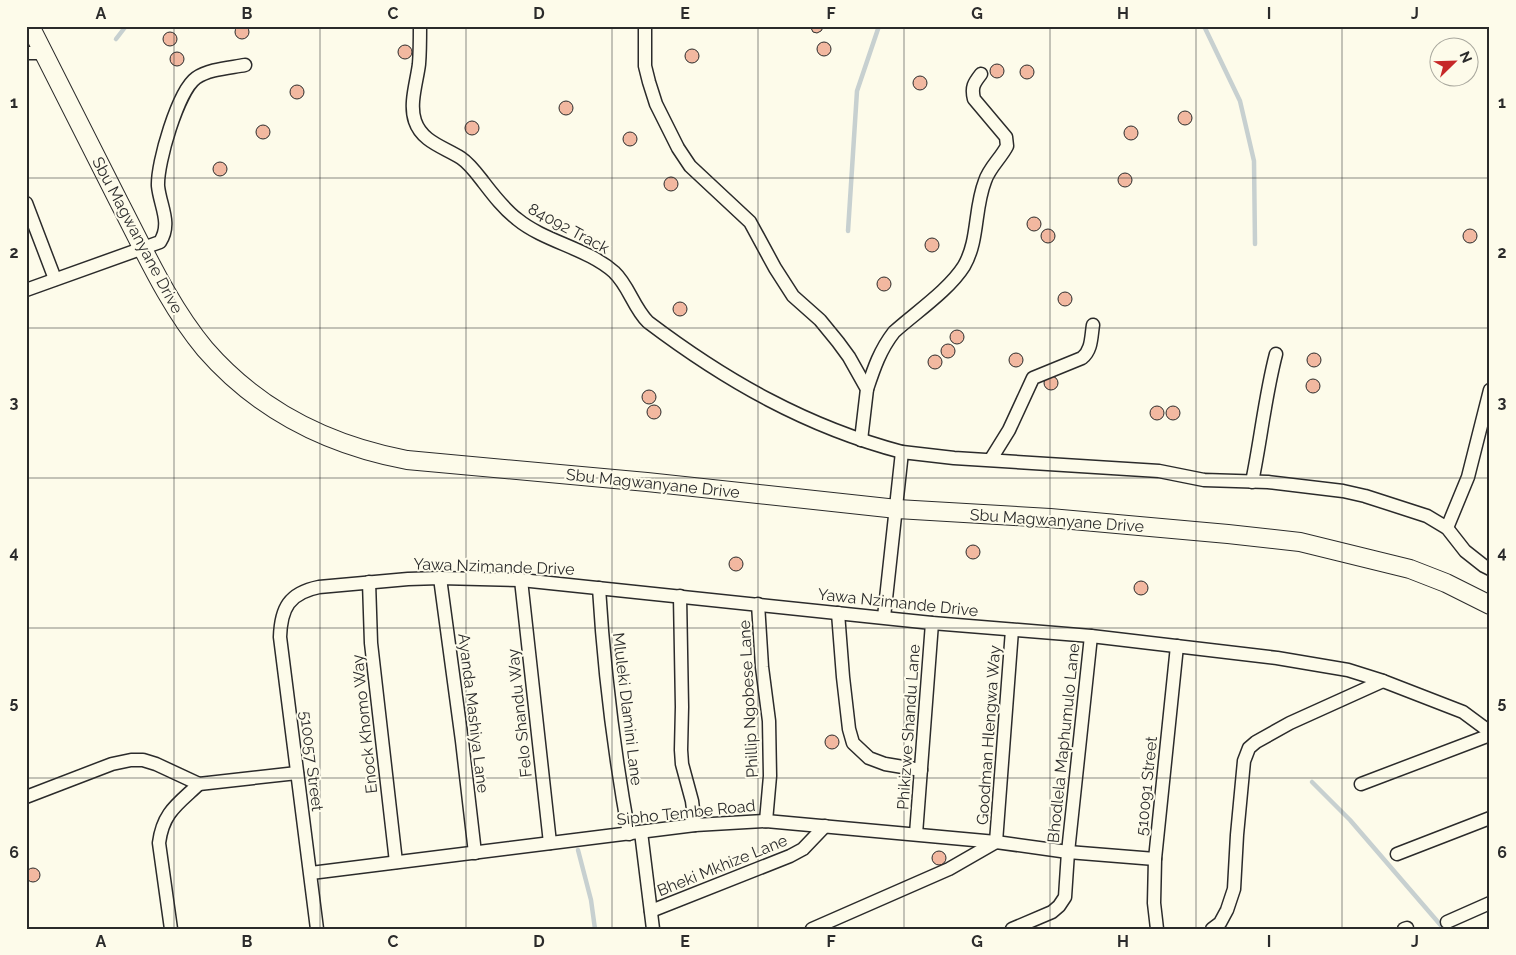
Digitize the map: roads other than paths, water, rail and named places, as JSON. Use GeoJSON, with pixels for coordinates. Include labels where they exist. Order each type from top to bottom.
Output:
{"type":"FeatureCollection","features":[{"type":"Feature","properties":{"kind":"main road","name":"Sbu Magwanyane Drive"},"geometry":{"type":"LineString","coordinates":[[30,26],[35,53],[186,324],[226,370],[273,410],[313,432],[376,454],[407,460],[647,482],[897,508],[1050,518],[1300,542],[1410,569],[1454,586],[1490,605]]}},
{"type":"Feature","properties":{"kind":"street","name":"84092 Track"},"geometry":{"type":"LineString","coordinates":[[420,26],[419,63],[414,114],[418,127],[432,143],[461,158],[472,168],[502,206],[518,220],[603,264],[615,273],[625,286],[641,315],[738,384],[788,410],[835,432],[902,452],[929,456],[1159,471],[1204,480],[1304,486],[1365,496],[1427,516],[1447,528]]}},
{"type":"Feature","properties":{"kind":"street"},"geometry":{"type":"LineString","coordinates":[[645,26],[645,66],[649,82],[656,104],[678,148],[690,166],[750,222],[793,296],[820,320],[838,342],[867,389]]}},
{"type":"Feature","properties":{"kind":"street"},"geometry":{"type":"LineString","coordinates":[[26,290],[160,242],[166,223],[160,196],[159,170],[162,154],[178,106],[188,87],[196,78],[204,74],[244,65]]}},
{"type":"Feature","properties":{"kind":"street"},"geometry":{"type":"LineString","coordinates":[[861,440],[867,389],[876,360],[894,332],[957,276],[965,264],[974,240],[985,181],[990,169],[1007,146],[1006,138],[974,99],[972,91],[974,84],[981,74]]}},
{"type":"Feature","properties":{"kind":"street"},"geometry":{"type":"LineString","coordinates":[[26,203],[54,279]]}},
{"type":"Feature","properties":{"kind":"street"},"geometry":{"type":"LineString","coordinates":[[991,459],[1009,430],[1033,378],[1082,358],[1087,354],[1090,350],[1093,325]]}},
{"type":"Feature","properties":{"kind":"street"},"geometry":{"type":"LineString","coordinates":[[1252,482],[1276,354]]}},
{"type":"Feature","properties":{"kind":"street"},"geometry":{"type":"LineString","coordinates":[[1490,390],[1468,477],[1447,528],[1465,551],[1490,569]]}},
{"type":"Feature","properties":{"kind":"street"},"geometry":{"type":"LineString","coordinates":[[884,617],[902,452]]}},
{"type":"Feature","properties":{"kind":"street","name":"Yawa Nzimande Drive"},"geometry":{"type":"LineString","coordinates":[[291,599],[307,589],[369,582],[440,578],[521,580],[932,623],[1090,636],[1277,658],[1348,670],[1383,681],[1462,712],[1490,733]]}},
{"type":"Feature","properties":{"kind":"street","name":"Ayanda Mashiya Lane"},"geometry":{"type":"LineString","coordinates":[[440,578],[462,741],[474,853]]}},
{"type":"Feature","properties":{"kind":"street","name":"Felo Shandu Way"},"geometry":{"type":"LineString","coordinates":[[521,580],[550,843]]}},
{"type":"Feature","properties":{"kind":"street","name":"Enock Khomo Way"},"geometry":{"type":"LineString","coordinates":[[369,582],[371,643],[396,862]]}},
{"type":"Feature","properties":{"kind":"street","name":"Mluleki Dlamini Lane"},"geometry":{"type":"LineString","coordinates":[[599,588],[603,655],[617,771],[635,833],[653,929]]}},
{"type":"Feature","properties":{"kind":"street"},"geometry":{"type":"LineString","coordinates":[[680,596],[681,750],[682,764],[692,801],[695,825]]}},
{"type":"Feature","properties":{"kind":"street","name":"510057 Street"},"geometry":{"type":"LineString","coordinates":[[291,599],[281,622],[280,637],[317,929]]}},
{"type":"Feature","properties":{"kind":"street","name":"Phillip Ngobese Lane"},"geometry":{"type":"LineString","coordinates":[[758,604],[762,667],[769,721],[770,776],[766,821]]}},
{"type":"Feature","properties":{"kind":"street"},"geometry":{"type":"LineString","coordinates":[[838,613],[849,729],[853,743],[869,758],[885,764],[921,770]]}},
{"type":"Feature","properties":{"kind":"street","name":"Phikizwe Shandu Lane"},"geometry":{"type":"LineString","coordinates":[[916,834],[932,623]]}},
{"type":"Feature","properties":{"kind":"street","name":"Goodman Hlengwa Way"},"geometry":{"type":"LineString","coordinates":[[996,842],[1012,630]]}},
{"type":"Feature","properties":{"kind":"street","name":"Bhodlela Maphumulo Lane"},"geometry":{"type":"LineString","coordinates":[[1012,929],[1052,912],[1065,897],[1090,636]]}},
{"type":"Feature","properties":{"kind":"street","name":"510091 Street"},"geometry":{"type":"LineString","coordinates":[[1157,929],[1154,903],[1155,859],[1177,646]]}},
{"type":"Feature","properties":{"kind":"street"},"geometry":{"type":"LineString","coordinates":[[1212,929],[1220,923],[1227,910],[1234,889],[1244,761],[1249,748],[1290,723],[1383,681]]}},
{"type":"Feature","properties":{"kind":"street"},"geometry":{"type":"LineString","coordinates":[[1361,784],[1490,733]]}},
{"type":"Feature","properties":{"kind":"street"},"geometry":{"type":"LineString","coordinates":[[26,797],[112,764],[131,760],[143,760],[156,764],[199,784],[297,773]]}},
{"type":"Feature","properties":{"kind":"street"},"geometry":{"type":"LineString","coordinates":[[170,929],[160,843],[161,832],[164,820],[199,784]]}},
{"type":"Feature","properties":{"kind":"street"},"geometry":{"type":"LineString","coordinates":[[1397,854],[1490,818]]}},
{"type":"Feature","properties":{"kind":"street","name":"Sipho Tembe Road"},"geometry":{"type":"LineString","coordinates":[[310,873],[695,825],[766,821],[916,834],[1068,852],[1155,859]]}},
{"type":"Feature","properties":{"kind":"street","name":"Bheki Mkhize Lane"},"geometry":{"type":"LineString","coordinates":[[651,911],[790,856],[803,849],[825,826]]}},
{"type":"Feature","properties":{"kind":"street"},"geometry":{"type":"LineString","coordinates":[[812,929],[949,869],[996,842]]}},
{"type":"Feature","properties":{"kind":"street"},"geometry":{"type":"LineString","coordinates":[[1447,922],[1490,903]]}},
{"type":"Feature","properties":{"kind":"waterway"},"geometry":{"type":"LineString","coordinates":[[116,39],[126,26]]}},
{"type":"Feature","properties":{"kind":"waterway"},"geometry":{"type":"LineString","coordinates":[[848,231],[857,91],[879,26]]}},
{"type":"Feature","properties":{"kind":"waterway"},"geometry":{"type":"LineString","coordinates":[[1204,26],[1240,101],[1254,161],[1255,244]]}},
{"type":"Feature","properties":{"kind":"waterway"},"geometry":{"type":"LineString","coordinates":[[1312,782],[1350,820],[1444,929]]}},
{"type":"Feature","properties":{"kind":"waterway"},"geometry":{"type":"LineString","coordinates":[[578,850],[591,900],[595,929]]}}]}
